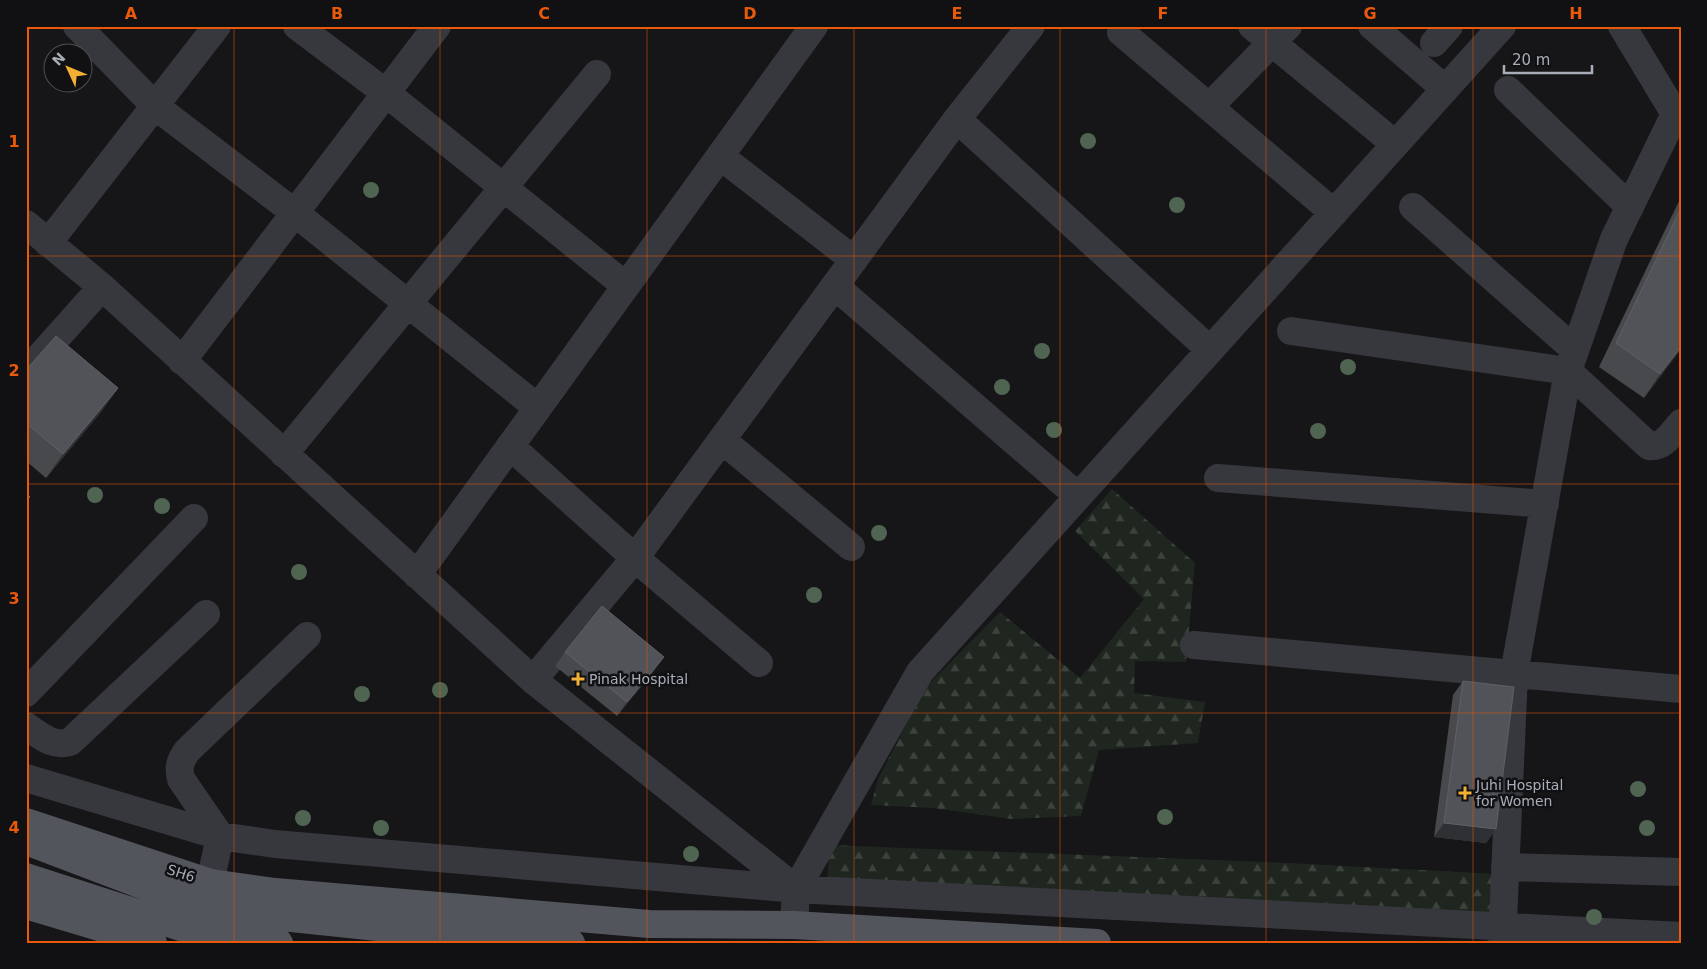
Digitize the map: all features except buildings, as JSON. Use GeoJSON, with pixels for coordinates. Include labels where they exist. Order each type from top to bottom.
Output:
{"type":"FeatureCollection","features":[{"type":"Feature","properties":{"kind":"main road","name":"SH6"},"geometry":{"type":"LineString","coordinates":[[26,822],[203,917],[275,892],[342,897],[648,933],[794,925],[1079,942]]}},
{"type":"Feature","properties":{"kind":"main road"},"geometry":{"type":"LineString","coordinates":[[26,841],[203,917],[279,943]]}},
{"type":"Feature","properties":{"kind":"main road"},"geometry":{"type":"LineString","coordinates":[[26,877],[203,917],[416,930],[571,943]]}},
{"type":"Feature","properties":{"kind":"main road"},"geometry":{"type":"LineString","coordinates":[[26,905],[153,943]]}},
{"type":"Feature","properties":{"kind":"street"},"geometry":{"type":"LineString","coordinates":[[77,26],[155,106],[295,213],[538,408]]}},
{"type":"Feature","properties":{"kind":"street"},"geometry":{"type":"LineString","coordinates":[[48,243],[217,26]]}},
{"type":"Feature","properties":{"kind":"street"},"geometry":{"type":"LineString","coordinates":[[297,26],[386,93],[626,286]]}},
{"type":"Feature","properties":{"kind":"street"},"geometry":{"type":"LineString","coordinates":[[182,360],[437,26]]}},
{"type":"Feature","properties":{"kind":"street"},"geometry":{"type":"LineString","coordinates":[[417,575],[814,26]]}},
{"type":"Feature","properties":{"kind":"street"},"geometry":{"type":"LineString","coordinates":[[533,680],[635,558],[957,119],[1031,26]]}},
{"type":"Feature","properties":{"kind":"street"},"geometry":{"type":"LineString","coordinates":[[1372,26],[1445,89]]}},
{"type":"Feature","properties":{"kind":"street"},"geometry":{"type":"LineString","coordinates":[[794,925],[796,889],[920,672],[1502,26]]}},
{"type":"Feature","properties":{"kind":"street"},"geometry":{"type":"LineString","coordinates":[[1503,934],[1514,674],[1572,360],[1614,239],[1678,116],[1622,26]]}},
{"type":"Feature","properties":{"kind":"street"},"geometry":{"type":"LineString","coordinates":[[1121,32],[1334,213]]}},
{"type":"Feature","properties":{"kind":"street"},"geometry":{"type":"LineString","coordinates":[[1209,107],[1270,32],[1396,144]]}},
{"type":"Feature","properties":{"kind":"street"},"geometry":{"type":"LineString","coordinates":[[284,454],[597,74]]}},
{"type":"Feature","properties":{"kind":"street"},"geometry":{"type":"LineString","coordinates":[[1508,90],[1630,207]]}},
{"type":"Feature","properties":{"kind":"street"},"geometry":{"type":"LineString","coordinates":[[957,119],[1210,350]]}},
{"type":"Feature","properties":{"kind":"street"},"geometry":{"type":"LineString","coordinates":[[720,156],[854,260]]}},
{"type":"Feature","properties":{"kind":"street"},"geometry":{"type":"LineString","coordinates":[[1413,207],[1572,360],[1649,446],[1656,447],[1662,444],[1681,423]]}},
{"type":"Feature","properties":{"kind":"street"},"geometry":{"type":"LineString","coordinates":[[26,224],[102,287],[533,680],[796,889]]}},
{"type":"Feature","properties":{"kind":"street"},"geometry":{"type":"LineString","coordinates":[[835,286],[1078,496]]}},
{"type":"Feature","properties":{"kind":"street"},"geometry":{"type":"LineString","coordinates":[[26,372],[102,287]]}},
{"type":"Feature","properties":{"kind":"street"},"geometry":{"type":"LineString","coordinates":[[1291,331],[1572,360]]}},
{"type":"Feature","properties":{"kind":"street"},"geometry":{"type":"LineString","coordinates":[[722,440],[851,547]]}},
{"type":"Feature","properties":{"kind":"street"},"geometry":{"type":"LineString","coordinates":[[510,446],[635,558],[759,663]]}},
{"type":"Feature","properties":{"kind":"street"},"geometry":{"type":"LineString","coordinates":[[1218,478],[1544,504]]}},
{"type":"Feature","properties":{"kind":"street"},"geometry":{"type":"LineString","coordinates":[[26,693],[194,518]]}},
{"type":"Feature","properties":{"kind":"street"},"geometry":{"type":"LineString","coordinates":[[26,726],[49,741],[60,745],[70,742],[206,614]]}},
{"type":"Feature","properties":{"kind":"street"},"geometry":{"type":"LineString","coordinates":[[203,917],[220,836],[181,779],[178,769],[180,760],[187,751],[307,636]]}},
{"type":"Feature","properties":{"kind":"street"},"geometry":{"type":"LineString","coordinates":[[1194,644],[1681,689]]}},
{"type":"Feature","properties":{"kind":"street"},"geometry":{"type":"LineString","coordinates":[[26,778],[220,836],[275,844],[796,889],[1081,904],[1503,934],[1681,936]]}},
{"type":"Feature","properties":{"kind":"street"},"geometry":{"type":"LineString","coordinates":[[1505,867],[1681,872]]}},
{"type":"Feature","properties":{"kind":"street"},"geometry":{"type":"LineString","coordinates":[[1079,942],[1081,904]]}},
{"type":"Feature","properties":{"kind":"green space"},"geometry":{"type":"Polygon","coordinates":[[[1112,489],[1195,563],[1186,662],[1135,661],[1134,693],[1205,702],[1198,743],[1099,750],[1081,816],[1011,819],[933,808],[871,805],[878,779],[926,687],[1000,612],[1080,678],[1144,599],[1075,531],[1112,489]]]}},
{"type":"Feature","properties":{"kind":"green space"},"geometry":{"type":"Polygon","coordinates":[[[830,845],[1288,863],[1496,874],[1494,918],[827,880],[830,845]]]}},
{"type":"Feature","properties":{"kind":"place","name":"Pinak Hospital"},"geometry":{"type":"Point","coordinates":[578,679]}},
{"type":"Feature","properties":{"kind":"place","name":"Juhi Hospital for Women"},"geometry":{"type":"Point","coordinates":[1465,793]}}]}
